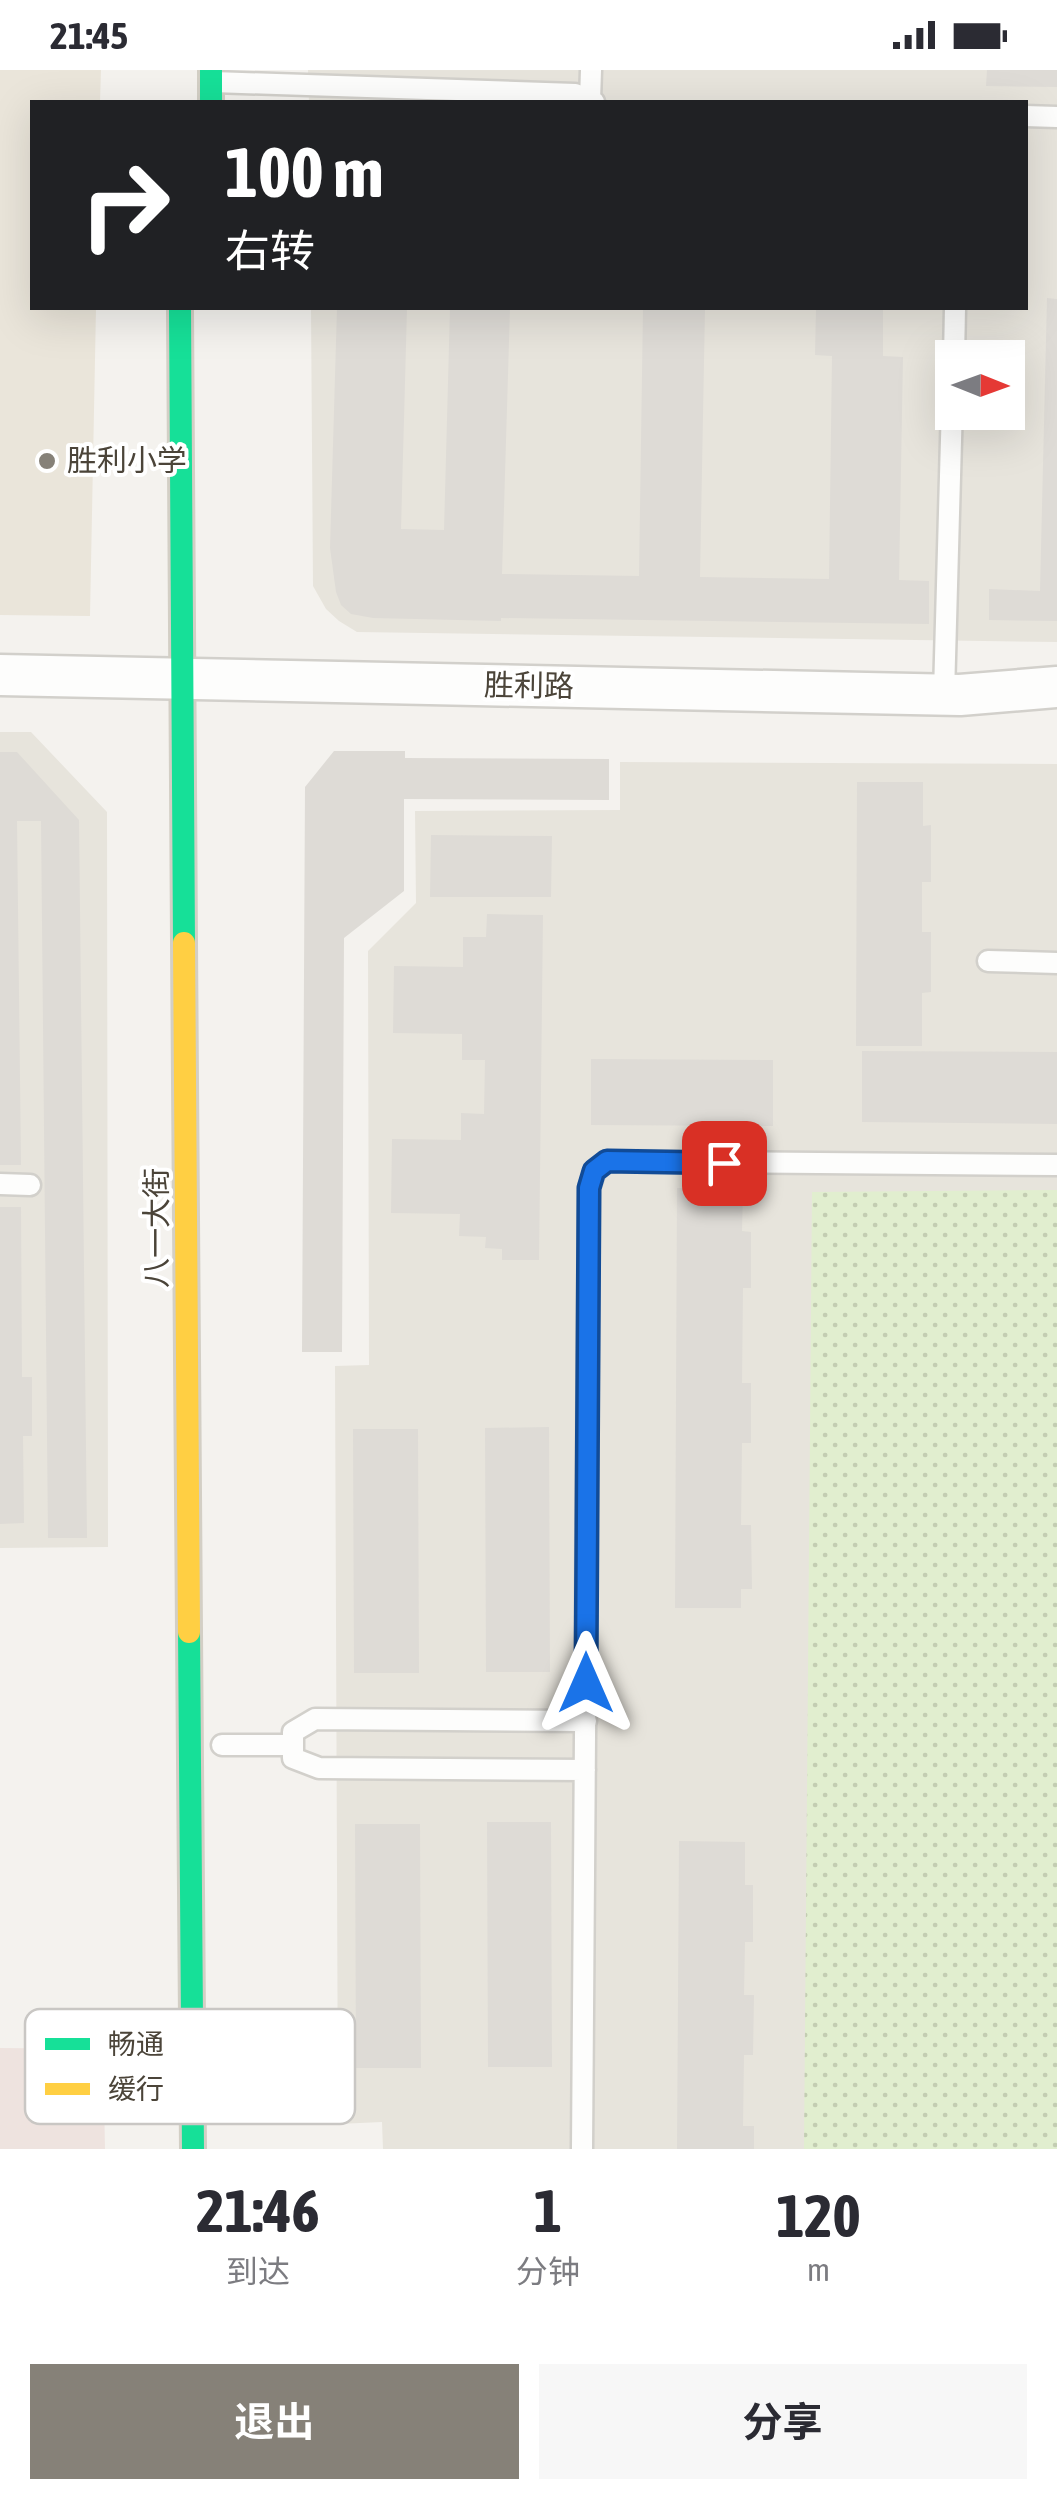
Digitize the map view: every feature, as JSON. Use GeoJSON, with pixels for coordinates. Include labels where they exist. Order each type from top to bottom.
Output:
{"type":"FeatureCollection","features":[{"type":"Feature","properties":{"kind":"street","name":"八一大街"},"geometry":{"type":"LineString","coordinates":[[180,310],[208,679],[194,2009]]}},
{"type":"Feature","properties":{"kind":"street","name":"胜利路"},"geometry":{"type":"LineString","coordinates":[[0,675],[944,694],[1057,686]]}},
{"type":"Feature","properties":{"kind":"street","name":"八一大街"},"geometry":{"type":"LineString","coordinates":[[192,2124],[192,2149]]}},
{"type":"Feature","properties":{"kind":"lane"},"geometry":{"type":"LineString","coordinates":[[591,70],[592,100]]}},
{"type":"Feature","properties":{"kind":"lane"},"geometry":{"type":"LineString","coordinates":[[211,85],[575,94],[588,100]]}},
{"type":"Feature","properties":{"kind":"lane"},"geometry":{"type":"LineString","coordinates":[[1028,116],[1057,117]]}},
{"type":"Feature","properties":{"kind":"lane"},"geometry":{"type":"LineString","coordinates":[[955,340],[956,310]]}},
{"type":"Feature","properties":{"kind":"lane"},"geometry":{"type":"LineString","coordinates":[[944,694],[951,430]]}},
{"type":"Feature","properties":{"kind":"lane"},"geometry":{"type":"LineString","coordinates":[[988,961],[1057,963]]}},
{"type":"Feature","properties":{"kind":"lane"},"geometry":{"type":"LineString","coordinates":[[582,2149],[589,1188],[594,1171],[607,1161],[1057,1165]]}},
{"type":"Feature","properties":{"kind":"lane"},"geometry":{"type":"LineString","coordinates":[[0,1184],[30,1184]]}},
{"type":"Feature","properties":{"kind":"lane"},"geometry":{"type":"LineString","coordinates":[[585,1770],[319,1768],[293,1758],[293,1732],[315,1719],[586,1721]]}},
{"type":"Feature","properties":{"kind":"lane"},"geometry":{"type":"LineString","coordinates":[[222,1746],[293,1744]]}},
{"type":"Feature","properties":{"kind":"shaded area","name":"胜利小学"},"geometry":{"type":"Polygon","coordinates":[[[0,70],[101,70],[100,100],[30,100],[30,310],[96,310],[90,616],[0,615],[0,70]]]}},
{"type":"Feature","properties":{"kind":"shaded area"},"geometry":{"type":"Polygon","coordinates":[[[308,70],[1057,70],[1057,642],[357,632],[326,609],[313,586],[311,310],[1028,310],[1028,100],[309,100],[308,70]]]}},
{"type":"Feature","properties":{"kind":"shaded area"},"geometry":{"type":"Polygon","coordinates":[[[0,732],[31,732],[107,812],[108,1547],[0,1548],[0,732]]]}},
{"type":"Feature","properties":{"kind":"shaded area"},"geometry":{"type":"Polygon","coordinates":[[[620,762],[1057,764],[1057,2149],[383,2149],[382,2122],[355,2123],[355,2009],[338,2009],[335,1366],[369,1365],[368,951],[416,903],[415,811],[620,810],[620,762]]]}},
{"type":"Feature","properties":{"kind":"shaded area"},"geometry":{"type":"Polygon","coordinates":[[[0,2048],[25,2048],[25,2124],[104,2124],[105,2149],[0,2149],[0,2048]]]}},
{"type":"Feature","properties":{"kind":"green space"},"geometry":{"type":"Polygon","coordinates":[[[1057,1190],[1057,2149],[804,2149],[812,1192],[1057,1190]]]}},
{"type":"Feature","properties":{"kind":"building"},"geometry":{"type":"Polygon","coordinates":[[[987,70],[1057,70],[1057,87],[986,86],[987,70]]]}},
{"type":"Feature","properties":{"kind":"building"},"geometry":{"type":"Polygon","coordinates":[[[1047,298],[1057,299],[1057,621],[989,620],[989,589],[1040,591],[1047,298]]]}},
{"type":"Feature","properties":{"kind":"building"},"geometry":{"type":"Polygon","coordinates":[[[337,310],[407,310],[401,529],[444,530],[450,310],[510,310],[502,574],[639,576],[643,310],[705,310],[700,577],[829,579],[832,356],[815,355],[816,310],[883,310],[883,356],[903,357],[899,580],[929,581],[929,624],[373,618],[351,614],[341,605],[330,548],[337,310]]]}},
{"type":"Feature","properties":{"kind":"building"},"geometry":{"type":"Polygon","coordinates":[[[334,751],[405,751],[405,758],[609,759],[609,800],[404,799],[404,891],[344,938],[342,1352],[302,1352],[305,787],[334,751]]]}},
{"type":"Feature","properties":{"kind":"building"},"geometry":{"type":"Polygon","coordinates":[[[0,752],[17,752],[79,820],[87,1538],[48,1538],[41,821],[17,821],[21,1165],[0,1165],[0,752]]]}},
{"type":"Feature","properties":{"kind":"building"},"geometry":{"type":"Polygon","coordinates":[[[857,782],[923,782],[923,826],[931,825],[931,882],[922,882],[922,932],[931,932],[931,992],[922,993],[922,1046],[856,1046],[857,782]]]}},
{"type":"Feature","properties":{"kind":"building"},"geometry":{"type":"Polygon","coordinates":[[[431,835],[552,836],[551,897],[430,897],[431,835]]]}},
{"type":"Feature","properties":{"kind":"building"},"geometry":{"type":"Polygon","coordinates":[[[487,914],[543,915],[539,1260],[502,1260],[502,1249],[485,1248],[486,1237],[459,1236],[460,1214],[391,1213],[392,1139],[461,1140],[461,1113],[484,1114],[485,1060],[462,1060],[462,1034],[393,1033],[394,966],[463,967],[463,937],[486,937],[487,914]]]}},
{"type":"Feature","properties":{"kind":"building"},"geometry":{"type":"Polygon","coordinates":[[[862,1051],[1057,1052],[1057,1124],[862,1122],[862,1051]]]}},
{"type":"Feature","properties":{"kind":"building"},"geometry":{"type":"Polygon","coordinates":[[[591,1059],[773,1060],[773,1126],[591,1125],[591,1059]]]}},
{"type":"Feature","properties":{"kind":"building"},"geometry":{"type":"Polygon","coordinates":[[[677,1188],[743,1188],[742,1231],[751,1232],[751,1288],[743,1288],[742,1383],[751,1383],[751,1443],[742,1443],[741,1525],[751,1525],[752,1589],[741,1589],[741,1608],[675,1608],[677,1188]]]}},
{"type":"Feature","properties":{"kind":"building"},"geometry":{"type":"Polygon","coordinates":[[[0,1207],[21,1207],[22,1377],[32,1377],[32,1436],[23,1436],[24,1523],[0,1524],[0,1207]]]}},
{"type":"Feature","properties":{"kind":"building"},"geometry":{"type":"Polygon","coordinates":[[[549,1427],[550,1672],[486,1672],[485,1428],[549,1427]]]}},
{"type":"Feature","properties":{"kind":"building"},"geometry":{"type":"Polygon","coordinates":[[[353,1429],[418,1429],[419,1673],[354,1673],[353,1429]]]}},
{"type":"Feature","properties":{"kind":"building"},"geometry":{"type":"Polygon","coordinates":[[[487,1822],[551,1822],[552,2067],[488,2067],[487,1822]]]}},
{"type":"Feature","properties":{"kind":"building"},"geometry":{"type":"Polygon","coordinates":[[[355,1824],[420,1824],[421,2068],[356,2068],[355,1824]]]}},
{"type":"Feature","properties":{"kind":"building"},"geometry":{"type":"Polygon","coordinates":[[[679,1841],[745,1842],[745,1885],[753,1885],[753,1942],[745,1942],[744,1995],[754,1995],[753,2055],[744,2055],[743,2126],[754,2126],[754,2149],[677,2149],[679,1841]]]}},
{"type":"Feature","properties":{"kind":"traffic: fast"},"geometry":{"type":"LineString","coordinates":[[211,70],[211,100]]}},
{"type":"Feature","properties":{"kind":"traffic: fast"},"geometry":{"type":"LineString","coordinates":[[180,310],[184,943]]}},
{"type":"Feature","properties":{"kind":"traffic: fast"},"geometry":{"type":"LineString","coordinates":[[189,1632],[192,2009]]}},
{"type":"Feature","properties":{"kind":"traffic: fast"},"geometry":{"type":"LineString","coordinates":[[193,2124],[193,2149]]}},
{"type":"Feature","properties":{"kind":"traffic: slow"},"geometry":{"type":"LineString","coordinates":[[184,943],[189,1632]]}},
{"type":"Feature","properties":{"kind":"place","name":"胜利小学"},"geometry":{"type":"Point","coordinates":[47,461]}},
{"type":"Feature","properties":{"kind":"route"},"geometry":{"type":"LineString","coordinates":[[586,1683],[589,1188],[594,1171],[607,1161],[724,1163]]}}]}
